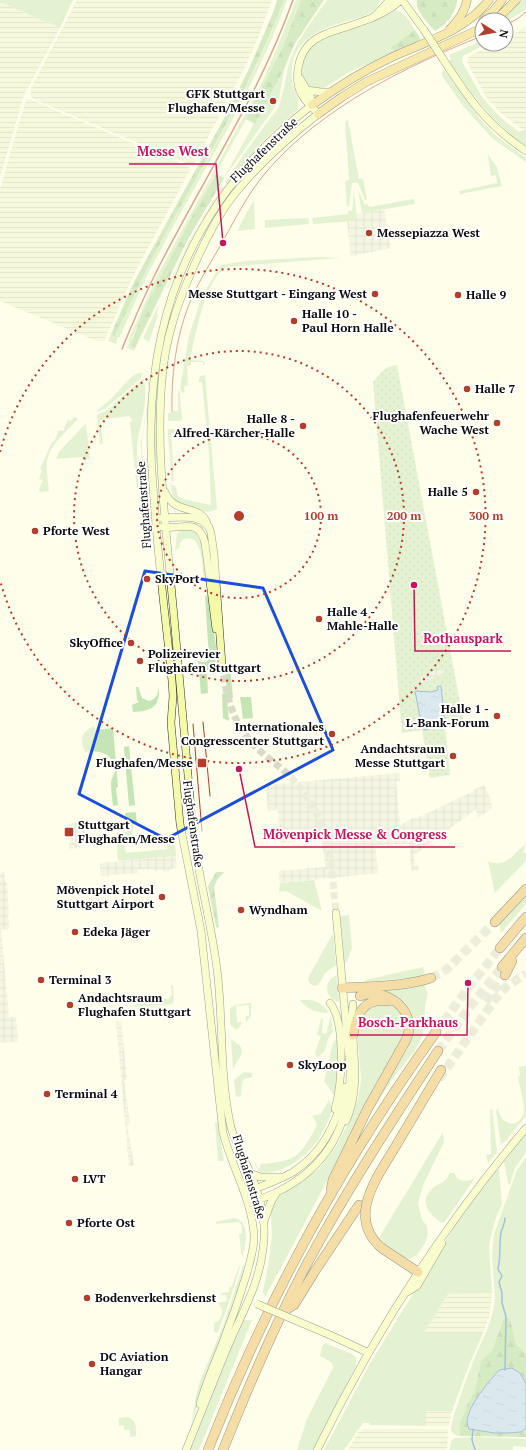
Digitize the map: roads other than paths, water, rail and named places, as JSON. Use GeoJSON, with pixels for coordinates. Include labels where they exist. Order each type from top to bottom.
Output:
{"type":"FeatureCollection","features":[{"type":"Feature","properties":{"kind":"highway"},"geometry":{"type":"LineString","coordinates":[[439,36],[456,22],[465,8],[467,0]]}},
{"type":"Feature","properties":{"kind":"highway"},"geometry":{"type":"LineString","coordinates":[[312,106],[357,76],[390,58],[455,30],[480,11],[489,0]]}},
{"type":"Feature","properties":{"kind":"highway"},"geometry":{"type":"LineString","coordinates":[[492,12],[502,0]]}},
{"type":"Feature","properties":{"kind":"highway"},"geometry":{"type":"LineString","coordinates":[[504,12],[516,0]]}},
{"type":"Feature","properties":{"kind":"highway"},"geometry":{"type":"LineString","coordinates":[[468,35],[474,29]]}},
{"type":"Feature","properties":{"kind":"highway"},"geometry":{"type":"LineString","coordinates":[[318,114],[366,82],[474,32]]}},
{"type":"Feature","properties":{"kind":"highway"},"geometry":{"type":"LineString","coordinates":[[496,922],[526,889]]}},
{"type":"Feature","properties":{"kind":"highway"},"geometry":{"type":"LineString","coordinates":[[500,948],[526,917]]}},
{"type":"Feature","properties":{"kind":"highway"},"geometry":{"type":"LineString","coordinates":[[504,971],[526,938]]}},
{"type":"Feature","properties":{"kind":"highway"},"geometry":{"type":"LineString","coordinates":[[342,988],[400,983],[431,978]]}},
{"type":"Feature","properties":{"kind":"highway"},"geometry":{"type":"LineString","coordinates":[[330,1196],[333,1180],[362,1119],[406,1040],[409,1023],[406,1014],[391,998],[380,994],[367,994],[360,996]]}},
{"type":"Feature","properties":{"kind":"highway"},"geometry":{"type":"LineString","coordinates":[[353,1036],[357,1015],[364,1007],[374,1001],[379,1000],[397,1003]]}},
{"type":"Feature","properties":{"kind":"highway"},"geometry":{"type":"LineString","coordinates":[[208,1450],[241,1372],[274,1302],[330,1196],[389,1100],[436,1032]]}},
{"type":"Feature","properties":{"kind":"highway"},"geometry":{"type":"LineString","coordinates":[[223,1450],[250,1383],[308,1261],[351,1186],[438,1051]]}},
{"type":"Feature","properties":{"kind":"highway"},"geometry":{"type":"LineString","coordinates":[[418,1272],[375,1243],[368,1232],[365,1220],[365,1209],[372,1189],[441,1070]]}},
{"type":"Feature","properties":{"kind":"highway"},"geometry":{"type":"LineString","coordinates":[[283,1312],[294,1305],[359,1206]]}},
{"type":"Feature","properties":{"kind":"main road"},"geometry":{"type":"LineString","coordinates":[[381,8],[383,0]]}},
{"type":"Feature","properties":{"kind":"main road"},"geometry":{"type":"LineString","coordinates":[[373,17],[388,2],[398,0]]}},
{"type":"Feature","properties":{"kind":"main road"},"geometry":{"type":"LineString","coordinates":[[318,114],[303,98],[300,92],[297,74],[302,55],[310,43],[317,37],[328,32],[358,24],[384,13],[401,0],[424,30],[461,87],[483,115],[501,133],[526,151]]}},
{"type":"Feature","properties":{"kind":"main road"},"geometry":{"type":"LineString","coordinates":[[297,74],[312,99],[312,106]]}},
{"type":"Feature","properties":{"kind":"main road"},"geometry":{"type":"LineString","coordinates":[[307,90],[331,92]]}},
{"type":"Feature","properties":{"kind":"main road","name":"Flughafenstraße"},"geometry":{"type":"LineString","coordinates":[[191,1438],[205,1385],[239,1298],[253,1248],[254,1236],[245,1193],[228,1153],[222,1124],[202,943],[194,895],[182,839],[170,723],[173,696],[172,681],[156,522],[151,442],[152,406],[159,347],[168,309],[176,282],[199,233],[229,187],[259,152],[274,136],[312,106]]}},
{"type":"Feature","properties":{"kind":"main road","name":"Flughafenstraße"},"geometry":{"type":"LineString","coordinates":[[186,1450],[213,1381],[249,1301],[259,1274],[265,1233],[264,1221],[256,1188],[232,1131],[229,1116],[218,978],[212,935],[195,849],[165,518],[160,425],[162,380],[173,318],[206,241],[220,216],[234,195],[268,158],[318,114]]}},
{"type":"Feature","properties":{"kind":"main road"},"geometry":{"type":"LineString","coordinates":[[156,522],[166,527],[192,526],[198,528],[204,539],[222,665],[214,554],[211,533],[205,519],[199,513],[173,504],[168,498],[163,483]]}},
{"type":"Feature","properties":{"kind":"main road"},"geometry":{"type":"LineString","coordinates":[[156,522],[165,518],[191,517],[207,524]]}},
{"type":"Feature","properties":{"kind":"main road"},"geometry":{"type":"LineString","coordinates":[[172,744],[175,743],[186,751]]}},
{"type":"Feature","properties":{"kind":"main road"},"geometry":{"type":"LineString","coordinates":[[336,913],[350,1069],[350,1087],[344,1117],[337,1135]]}},
{"type":"Feature","properties":{"kind":"main road"},"geometry":{"type":"LineString","coordinates":[[328,1136],[328,1127],[334,1115],[339,1095],[341,1070],[337,1017],[334,1008],[330,1003]]}},
{"type":"Feature","properties":{"kind":"main road"},"geometry":{"type":"LineString","coordinates":[[248,1204],[277,1192],[310,1170],[325,1154],[342,1128],[350,1111],[354,1095],[355,1070],[351,1016],[352,1004]]}},
{"type":"Feature","properties":{"kind":"main road"},"geometry":{"type":"LineString","coordinates":[[245,1193],[293,1172],[312,1157],[321,1147],[328,1136],[342,1100],[346,1086],[348,1053]]}},
{"type":"Feature","properties":{"kind":"main road"},"geometry":{"type":"LineString","coordinates":[[317,1450],[369,1353],[403,1295],[472,1194],[526,1128]]}},
{"type":"Feature","properties":{"kind":"main road"},"geometry":{"type":"LineString","coordinates":[[250,1173],[260,1178],[276,1176],[283,1177]]}},
{"type":"Feature","properties":{"kind":"main road"},"geometry":{"type":"LineString","coordinates":[[264,1221],[271,1202],[277,1192]]}},
{"type":"Feature","properties":{"kind":"main road"},"geometry":{"type":"LineString","coordinates":[[403,1295],[417,1286],[449,1231],[450,1226]]}},
{"type":"Feature","properties":{"kind":"main road"},"geometry":{"type":"LineString","coordinates":[[239,1298],[257,1304],[369,1353]]}},
{"type":"Feature","properties":{"kind":"water"},"geometry":{"type":"Polygon","coordinates":[[[441,686],[445,724],[442,724],[442,727],[436,725],[424,730],[422,727],[415,691],[432,692],[438,690],[437,687],[441,686]]]}},
{"type":"Feature","properties":{"kind":"water"},"geometry":{"type":"Polygon","coordinates":[[[512,1368],[520,1373],[526,1384],[526,1428],[521,1432],[508,1433],[495,1433],[469,1429],[467,1422],[468,1415],[477,1398],[499,1370],[512,1368]]]}},
{"type":"Feature","properties":{"kind":"waterway"},"geometry":{"type":"LineString","coordinates":[[505,1218],[501,1233],[498,1269],[502,1276],[499,1282],[506,1317],[505,1370]]}},
{"type":"Feature","properties":{"kind":"waterway"},"geometry":{"type":"LineString","coordinates":[[473,1429],[472,1440],[475,1450]]}},
{"type":"Feature","properties":{"kind":"tunnel"},"geometry":{"type":"LineString","coordinates":[[222,665],[231,707],[239,726],[256,747],[287,773],[301,789],[319,819],[328,845],[336,913]]}},
{"type":"Feature","properties":{"kind":"tunnel"},"geometry":{"type":"LineString","coordinates":[[431,978],[447,969],[495,922]]}},
{"type":"Feature","properties":{"kind":"tunnel"},"geometry":{"type":"LineString","coordinates":[[436,1032],[500,948]]}},
{"type":"Feature","properties":{"kind":"tunnel"},"geometry":{"type":"LineString","coordinates":[[438,1051],[473,1003],[502,967]]}},
{"type":"Feature","properties":{"kind":"tunnel"},"geometry":{"type":"LineString","coordinates":[[439,1079],[496,998],[507,986],[526,974]]}},
{"type":"Feature","properties":{"kind":"tunnel"},"geometry":{"type":"LineString","coordinates":[[486,1002],[505,975]]}},
{"type":"Feature","properties":{"kind":"tram line"},"geometry":{"type":"LineString","coordinates":[[514,21],[526,12]]}},
{"type":"Feature","properties":{"kind":"tram line"},"geometry":{"type":"LineString","coordinates":[[172,411],[173,371],[180,332],[188,307],[202,277],[241,208],[267,171],[289,148],[313,128],[366,91],[424,61],[474,39]]}},
{"type":"Feature","properties":{"kind":"tram line"},"geometry":{"type":"LineString","coordinates":[[203,722],[210,796]]}},
{"type":"Feature","properties":{"kind":"tram line"},"geometry":{"type":"LineString","coordinates":[[193,724],[202,831]]}},
{"type":"Feature","properties":{"kind":"railway"},"geometry":{"type":"LineString","coordinates":[[122,349],[142,301],[159,266],[234,129],[266,66],[293,0]]}},
{"type":"Feature","properties":{"kind":"place","name":"GFK Stuttgart Flughafen/Messe"},"geometry":{"type":"Point","coordinates":[273,101]}},
{"type":"Feature","properties":{"kind":"place","name":"Messepiazza West"},"geometry":{"type":"Point","coordinates":[369,233]}},
{"type":"Feature","properties":{"kind":"place","name":"Messe West"},"geometry":{"type":"Point","coordinates":[223,243]}},
{"type":"Feature","properties":{"kind":"place","name":"Messe Stuttgart - Eingang West"},"geometry":{"type":"Point","coordinates":[375,294]}},
{"type":"Feature","properties":{"kind":"place","name":"Halle 9"},"geometry":{"type":"Point","coordinates":[458,295]}},
{"type":"Feature","properties":{"kind":"place","name":"Halle 10 - Paul Horn Halle"},"geometry":{"type":"Point","coordinates":[294,321]}},
{"type":"Feature","properties":{"kind":"place","name":"Halle 7"},"geometry":{"type":"Point","coordinates":[467,389]}},
{"type":"Feature","properties":{"kind":"place","name":"Flughafenfeuerwehr Wache West"},"geometry":{"type":"Point","coordinates":[497,423]}},
{"type":"Feature","properties":{"kind":"place","name":"Halle 8 - Alfred-Kärcher-Halle"},"geometry":{"type":"Point","coordinates":[303,426]}},
{"type":"Feature","properties":{"kind":"place","name":"Halle 5"},"geometry":{"type":"Point","coordinates":[476,492]}},
{"type":"Feature","properties":{"kind":"place","name":"Pforte West"},"geometry":{"type":"Point","coordinates":[35,531]}},
{"type":"Feature","properties":{"kind":"place","name":"SkyPort"},"geometry":{"type":"Point","coordinates":[147,579]}},
{"type":"Feature","properties":{"kind":"place","name":"Rothauspark"},"geometry":{"type":"Point","coordinates":[414,585]}},
{"type":"Feature","properties":{"kind":"place","name":"Halle 4 - Mahle-Halle"},"geometry":{"type":"Point","coordinates":[319,619]}},
{"type":"Feature","properties":{"kind":"place","name":"SkyOffice"},"geometry":{"type":"Point","coordinates":[131,643]}},
{"type":"Feature","properties":{"kind":"place","name":"Polizeirevier Flughafen Stuttgart"},"geometry":{"type":"Point","coordinates":[140,661]}},
{"type":"Feature","properties":{"kind":"place","name":"Halle 1 - L-Bank-Forum"},"geometry":{"type":"Point","coordinates":[497,716]}},
{"type":"Feature","properties":{"kind":"place","name":"Internationales Congresscenter Stuttgart"},"geometry":{"type":"Point","coordinates":[332,734]}},
{"type":"Feature","properties":{"kind":"place","name":"Andachtsraum Messe Stuttgart"},"geometry":{"type":"Point","coordinates":[453,756]}},
{"type":"Feature","properties":{"kind":"place","name":"Flughafen/Messe"},"geometry":{"type":"Point","coordinates":[202,763]}},
{"type":"Feature","properties":{"kind":"place","name":"Mövenpick Messe & Congress"},"geometry":{"type":"Point","coordinates":[239,769]}},
{"type":"Feature","properties":{"kind":"place","name":"Stuttgart Flughafen/Messe"},"geometry":{"type":"Point","coordinates":[69,832]}},
{"type":"Feature","properties":{"kind":"place","name":"Mövenpick Hotel Stuttgart Airport"},"geometry":{"type":"Point","coordinates":[162,897]}},
{"type":"Feature","properties":{"kind":"place","name":"Wyndham"},"geometry":{"type":"Point","coordinates":[241,910]}},
{"type":"Feature","properties":{"kind":"place","name":"Edeka Jäger"},"geometry":{"type":"Point","coordinates":[75,932]}},
{"type":"Feature","properties":{"kind":"place","name":"Terminal 3"},"geometry":{"type":"Point","coordinates":[41,980]}},
{"type":"Feature","properties":{"kind":"place","name":"Bosch-Parkhaus"},"geometry":{"type":"Point","coordinates":[468,983]}},
{"type":"Feature","properties":{"kind":"place","name":"Andachtsraum Flughafen Stuttgart"},"geometry":{"type":"Point","coordinates":[70,1005]}},
{"type":"Feature","properties":{"kind":"place","name":"SkyLoop"},"geometry":{"type":"Point","coordinates":[290,1065]}},
{"type":"Feature","properties":{"kind":"place","name":"Terminal 4"},"geometry":{"type":"Point","coordinates":[47,1094]}},
{"type":"Feature","properties":{"kind":"place","name":"LVT"},"geometry":{"type":"Point","coordinates":[75,1179]}},
{"type":"Feature","properties":{"kind":"place","name":"Pforte Ost"},"geometry":{"type":"Point","coordinates":[69,1223]}},
{"type":"Feature","properties":{"kind":"place","name":"Bodenverkehrsdienst"},"geometry":{"type":"Point","coordinates":[87,1298]}},
{"type":"Feature","properties":{"kind":"place","name":"DC Aviation Hangar"},"geometry":{"type":"Point","coordinates":[92,1364]}}]}
